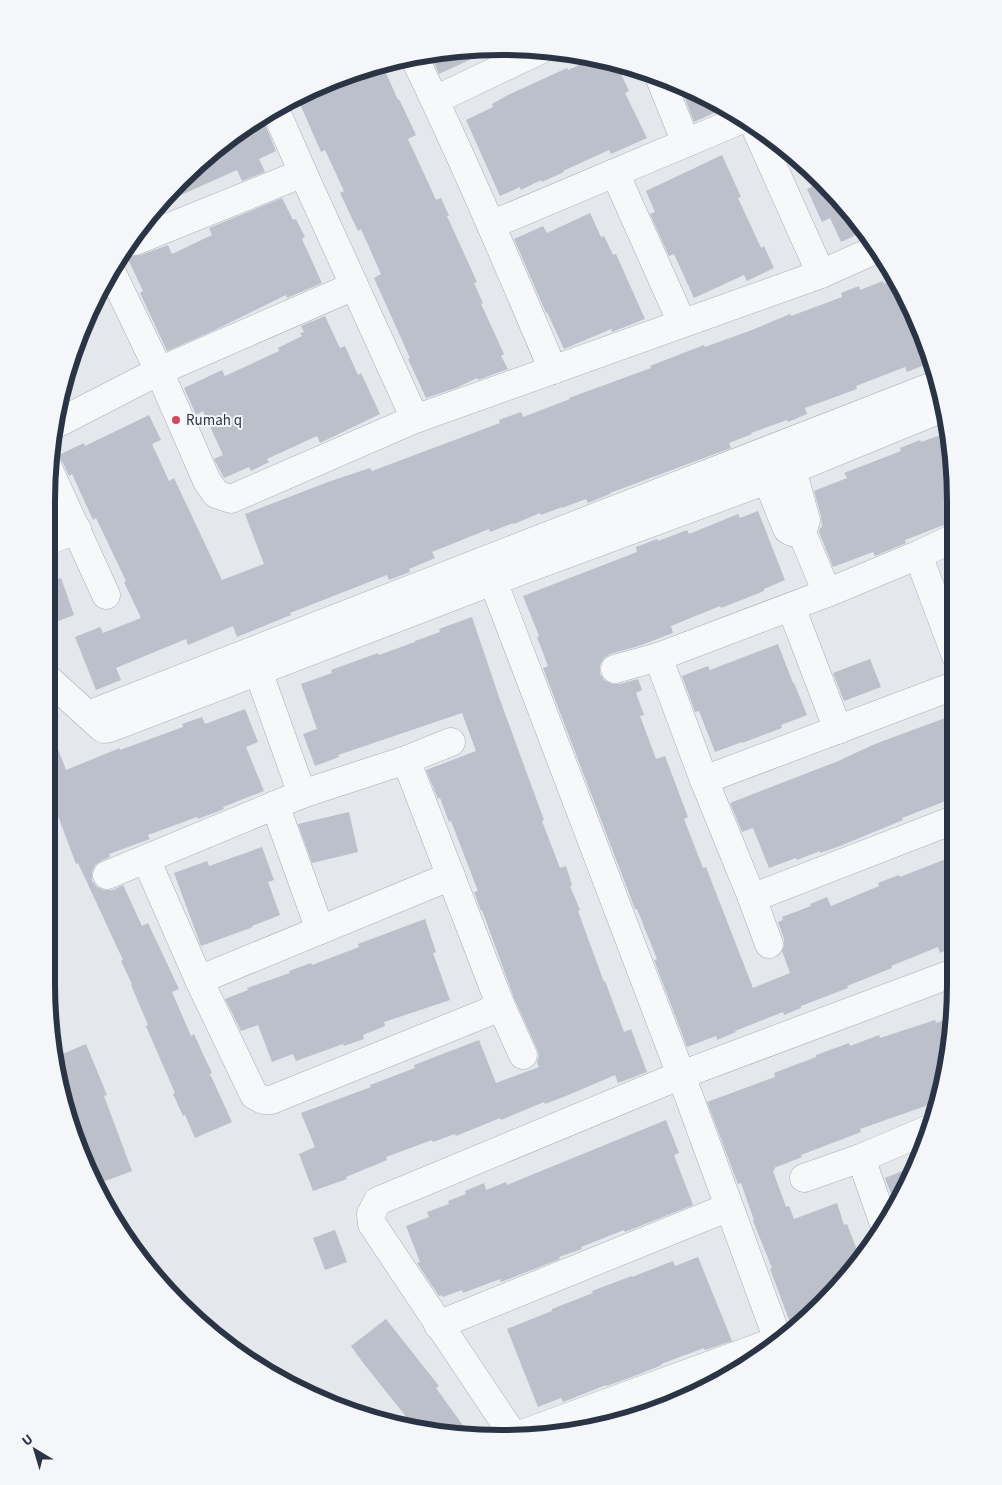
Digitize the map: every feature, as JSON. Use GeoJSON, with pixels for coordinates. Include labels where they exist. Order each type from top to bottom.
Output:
{"type":"FeatureCollection","features":[{"type":"Feature","properties":{"kind":"street"},"geometry":{"type":"LineString","coordinates":[[435,100],[528,56]]}},
{"type":"Feature","properties":{"kind":"street"},"geometry":{"type":"LineString","coordinates":[[417,63],[491,225],[553,370]]}},
{"type":"Feature","properties":{"kind":"street"},"geometry":{"type":"LineString","coordinates":[[663,86],[686,143]]}},
{"type":"Feature","properties":{"kind":"street"},"geometry":{"type":"LineString","coordinates":[[278,115],[415,419]]}},
{"type":"Feature","properties":{"kind":"street"},"geometry":{"type":"LineString","coordinates":[[491,225],[736,122]]}},
{"type":"Feature","properties":{"kind":"street"},"geometry":{"type":"LineString","coordinates":[[760,138],[821,274]]}},
{"type":"Feature","properties":{"kind":"street"},"geometry":{"type":"LineString","coordinates":[[140,239],[303,173]]}},
{"type":"Feature","properties":{"kind":"street"},"geometry":{"type":"LineString","coordinates":[[615,173],[682,323]]}},
{"type":"Feature","properties":{"kind":"street"},"geometry":{"type":"LineString","coordinates":[[115,279],[159,371],[207,481],[216,494],[231,499],[415,419],[821,274],[871,252]]}},
{"type":"Feature","properties":{"kind":"street"},"geometry":{"type":"LineString","coordinates":[[63,420],[159,371],[354,286]]}},
{"type":"Feature","properties":{"kind":"street"},"geometry":{"type":"LineString","coordinates":[[488,570],[767,480],[788,456],[932,387]]}},
{"type":"Feature","properties":{"kind":"street"},"geometry":{"type":"LineString","coordinates":[[55,685],[88,715],[254,660],[488,570],[758,455],[788,456],[937,410]]}},
{"type":"Feature","properties":{"kind":"street"},"geometry":{"type":"LineString","coordinates":[[758,455],[787,529],[792,532],[802,533]]}},
{"type":"Feature","properties":{"kind":"street"},"geometry":{"type":"LineString","coordinates":[[788,456],[806,520],[802,533],[828,593]]}},
{"type":"Feature","properties":{"kind":"street"},"geometry":{"type":"LineString","coordinates":[[56,484],[106,595]]}},
{"type":"Feature","properties":{"kind":"street"},"geometry":{"type":"LineString","coordinates":[[55,538],[77,529]]}},
{"type":"Feature","properties":{"kind":"street"},"geometry":{"type":"LineString","coordinates":[[615,669],[658,657],[828,593],[947,541]]}},
{"type":"Feature","properties":{"kind":"street"},"geometry":{"type":"LineString","coordinates":[[918,555],[947,632]]}},
{"type":"Feature","properties":{"kind":"street"},"geometry":{"type":"LineString","coordinates":[[488,570],[681,1075],[775,1336]]}},
{"type":"Feature","properties":{"kind":"street"},"geometry":{"type":"LineString","coordinates":[[791,606],[838,730]]}},
{"type":"Feature","properties":{"kind":"street"},"geometry":{"type":"LineString","coordinates":[[658,657],[704,780],[752,898],[768,944]]}},
{"type":"Feature","properties":{"kind":"street"},"geometry":{"type":"LineString","coordinates":[[254,660],[302,794]]}},
{"type":"Feature","properties":{"kind":"street"},"geometry":{"type":"LineString","coordinates":[[704,780],[947,688]]}},
{"type":"Feature","properties":{"kind":"street"},"geometry":{"type":"LineString","coordinates":[[107,875],[302,794],[406,760],[451,742]]}},
{"type":"Feature","properties":{"kind":"street"},"geometry":{"type":"LineString","coordinates":[[406,760],[500,1004],[523,1055]]}},
{"type":"Feature","properties":{"kind":"street"},"geometry":{"type":"LineString","coordinates":[[275,805],[320,930]]}},
{"type":"Feature","properties":{"kind":"street"},"geometry":{"type":"LineString","coordinates":[[752,898],[947,822]]}},
{"type":"Feature","properties":{"kind":"street"},"geometry":{"type":"LineString","coordinates":[[146,859],[199,980],[254,1095],[263,1100],[271,1100],[488,1012],[500,1004]]}},
{"type":"Feature","properties":{"kind":"street"},"geometry":{"type":"LineString","coordinates":[[199,980],[451,876]]}},
{"type":"Feature","properties":{"kind":"street"},"geometry":{"type":"LineString","coordinates":[[509,1430],[372,1224],[371,1214],[378,1202],[681,1075],[947,975]]}},
{"type":"Feature","properties":{"kind":"street"},"geometry":{"type":"LineString","coordinates":[[804,1178],[861,1158],[921,1133]]}},
{"type":"Feature","properties":{"kind":"street"},"geometry":{"type":"LineString","coordinates":[[861,1158],[881,1216]]}},
{"type":"Feature","properties":{"kind":"street"},"geometry":{"type":"LineString","coordinates":[[438,1325],[729,1207]]}},
{"type":"Feature","properties":{"kind":"street"},"geometry":{"type":"LineString","coordinates":[[538,1428],[760,1347]]}},
{"type":"Feature","properties":{"kind":"building"},"geometry":{"type":"Polygon","coordinates":[[[478,56],[439,74],[433,61],[478,56]]]}},
{"type":"Feature","properties":{"kind":"building"},"geometry":{"type":"Polygon","coordinates":[[[583,63],[620,71],[629,91],[625,93],[647,138],[611,154],[609,150],[542,182],[541,180],[521,190],[520,187],[500,196],[466,120],[493,107],[492,104],[508,95],[567,68],[568,70],[583,63]]]}},
{"type":"Feature","properties":{"kind":"building"},"geometry":{"type":"Polygon","coordinates":[[[385,70],[416,135],[408,139],[436,200],[441,198],[449,216],[447,216],[477,282],[474,283],[483,303],[481,304],[504,354],[501,356],[508,369],[478,380],[477,378],[456,388],[426,398],[374,278],[381,274],[361,229],[358,231],[340,193],[344,191],[325,150],[321,152],[300,103],[330,89],[385,70]]]}},
{"type":"Feature","properties":{"kind":"building"},"geometry":{"type":"Polygon","coordinates":[[[683,94],[717,111],[694,122],[683,94]]]}},
{"type":"Feature","properties":{"kind":"building"},"geometry":{"type":"Polygon","coordinates":[[[264,123],[276,151],[259,159],[265,172],[242,181],[237,170],[175,198],[229,147],[264,123]]]}},
{"type":"Feature","properties":{"kind":"building"},"geometry":{"type":"Polygon","coordinates":[[[722,155],[741,197],[738,198],[761,248],[764,246],[774,268],[747,281],[744,275],[694,298],[674,254],[669,256],[650,214],[655,212],[646,191],[722,155]]]}},
{"type":"Feature","properties":{"kind":"building"},"geometry":{"type":"Polygon","coordinates":[[[815,185],[859,234],[841,242],[830,218],[822,222],[807,189],[815,185]]]}},
{"type":"Feature","properties":{"kind":"building"},"geometry":{"type":"Polygon","coordinates":[[[282,198],[293,220],[296,219],[305,237],[302,239],[322,283],[287,298],[286,295],[167,351],[140,293],[143,291],[128,259],[132,256],[141,255],[168,245],[172,254],[212,235],[209,228],[282,198]]]}},
{"type":"Feature","properties":{"kind":"building"},"geometry":{"type":"Polygon","coordinates":[[[590,213],[601,237],[604,236],[613,255],[616,254],[645,319],[612,332],[611,329],[564,349],[514,239],[543,226],[547,233],[590,213]]]}},
{"type":"Feature","properties":{"kind":"building"},"geometry":{"type":"Polygon","coordinates":[[[883,281],[884,284],[889,282],[901,304],[913,330],[925,365],[907,372],[905,367],[856,386],[857,389],[805,408],[807,414],[751,433],[729,443],[731,448],[588,503],[586,499],[541,515],[540,513],[490,532],[489,529],[432,552],[435,558],[409,569],[410,572],[389,580],[387,575],[290,613],[291,615],[237,637],[233,626],[188,645],[186,639],[116,668],[121,680],[96,690],[75,637],[100,627],[103,633],[141,618],[124,582],[126,581],[96,518],[93,520],[72,474],[69,476],[58,456],[84,443],[85,446],[149,415],[161,440],[152,444],[169,481],[174,478],[222,580],[264,564],[245,514],[328,482],[370,468],[372,471],[500,423],[499,420],[521,412],[523,417],[651,368],[650,366],[704,345],[705,347],[790,314],[791,316],[842,297],[841,293],[859,286],[860,290],[883,281]]]}},
{"type":"Feature","properties":{"kind":"building"},"geometry":{"type":"Polygon","coordinates":[[[325,316],[340,348],[345,346],[358,375],[361,373],[380,414],[320,443],[317,436],[267,459],[269,462],[251,471],[249,467],[224,478],[214,459],[223,455],[203,411],[196,415],[184,388],[222,370],[225,376],[279,351],[278,348],[302,336],[300,333],[304,332],[301,326],[325,316]]]}},
{"type":"Feature","properties":{"kind":"building"},"geometry":{"type":"Polygon","coordinates":[[[942,435],[946,472],[947,524],[905,540],[906,543],[875,556],[873,552],[833,567],[819,532],[822,527],[821,516],[814,491],[847,478],[844,473],[901,451],[900,448],[920,440],[921,442],[942,435]]]}},
{"type":"Feature","properties":{"kind":"building"},"geometry":{"type":"Polygon","coordinates":[[[758,511],[785,580],[764,589],[764,591],[671,626],[673,633],[639,646],[610,654],[604,658],[600,665],[600,674],[604,680],[612,684],[638,679],[642,690],[636,693],[644,715],[640,716],[656,759],[665,756],[688,817],[684,819],[703,868],[706,867],[753,988],[790,973],[782,951],[784,939],[778,922],[783,920],[782,917],[811,906],[810,904],[827,897],[831,906],[879,886],[878,883],[899,875],[900,877],[947,859],[947,950],[940,953],[938,947],[891,966],[892,968],[784,1015],[783,1012],[717,1040],[716,1036],[687,1047],[654,960],[657,959],[637,909],[635,909],[543,668],[548,666],[537,637],[539,636],[523,596],[637,552],[636,547],[657,539],[658,541],[687,530],[689,534],[738,514],[740,518],[758,511]]]}},
{"type":"Feature","properties":{"kind":"building"},"geometry":{"type":"Polygon","coordinates":[[[61,578],[74,615],[55,622],[55,580],[61,578]]]}},
{"type":"Feature","properties":{"kind":"building"},"geometry":{"type":"Polygon","coordinates":[[[472,617],[560,868],[566,866],[572,885],[570,886],[580,910],[578,911],[604,982],[624,1032],[631,1029],[647,1072],[618,1083],[615,1075],[566,1096],[545,1104],[544,1102],[501,1120],[500,1118],[456,1136],[455,1134],[433,1142],[432,1140],[386,1157],[387,1160],[346,1177],[347,1179],[313,1191],[299,1154],[315,1147],[301,1113],[371,1087],[370,1085],[415,1068],[414,1065],[479,1040],[496,1083],[539,1067],[537,1049],[514,998],[474,892],[478,891],[451,821],[449,822],[426,770],[476,751],[462,713],[338,755],[339,757],[315,766],[303,734],[317,729],[301,684],[332,673],[331,670],[415,642],[440,632],[439,629],[472,617]]]}},
{"type":"Feature","properties":{"kind":"building"},"geometry":{"type":"Polygon","coordinates":[[[778,644],[807,715],[781,725],[782,728],[715,752],[699,711],[695,712],[682,676],[708,666],[710,670],[778,644]]]}},
{"type":"Feature","properties":{"kind":"building"},"geometry":{"type":"Polygon","coordinates":[[[870,659],[881,687],[844,701],[833,673],[870,659]]]}},
{"type":"Feature","properties":{"kind":"building"},"geometry":{"type":"Polygon","coordinates":[[[245,709],[258,742],[246,747],[264,791],[198,819],[197,817],[148,835],[150,839],[109,854],[110,857],[95,865],[92,873],[92,881],[97,887],[104,890],[113,890],[123,885],[142,926],[148,923],[179,989],[172,992],[191,1036],[194,1034],[212,1073],[210,1074],[232,1122],[195,1138],[173,1094],[175,1093],[121,961],[123,960],[78,863],[76,864],[58,816],[55,818],[55,741],[66,770],[120,748],[120,750],[183,727],[182,724],[202,717],[205,724],[245,709]]]}},
{"type":"Feature","properties":{"kind":"building"},"geometry":{"type":"Polygon","coordinates":[[[947,717],[947,800],[902,818],[903,820],[840,846],[797,860],[796,858],[769,868],[753,828],[742,832],[730,803],[836,762],[875,744],[947,717]]]}},
{"type":"Feature","properties":{"kind":"building"},"geometry":{"type":"Polygon","coordinates":[[[349,812],[358,852],[312,863],[298,824],[349,812]]]}},
{"type":"Feature","properties":{"kind":"building"},"geometry":{"type":"Polygon","coordinates":[[[262,847],[274,880],[268,882],[280,915],[201,946],[174,873],[207,861],[209,866],[262,847]]]}},
{"type":"Feature","properties":{"kind":"building"},"geometry":{"type":"Polygon","coordinates":[[[425,919],[436,952],[433,953],[450,1000],[384,1022],[385,1026],[363,1035],[364,1039],[344,1046],[343,1044],[296,1061],[293,1054],[272,1062],[258,1025],[241,1031],[225,999],[248,990],[247,988],[290,973],[289,971],[311,963],[312,965],[359,947],[358,944],[425,919]]]}},
{"type":"Feature","properties":{"kind":"building"},"geometry":{"type":"Polygon","coordinates":[[[935,1020],[936,1023],[945,1020],[938,1071],[930,1104],[860,1129],[861,1132],[801,1155],[802,1157],[774,1168],[775,1170],[773,1171],[786,1207],[789,1206],[794,1219],[837,1203],[844,1225],[847,1224],[858,1252],[836,1278],[790,1323],[741,1183],[738,1184],[707,1102],[775,1077],[774,1073],[849,1043],[850,1046],[879,1035],[880,1038],[935,1020]]]}},
{"type":"Feature","properties":{"kind":"building"},"geometry":{"type":"Polygon","coordinates":[[[86,1044],[107,1095],[104,1096],[132,1171],[102,1182],[89,1155],[70,1099],[61,1055],[86,1044]]]}},
{"type":"Feature","properties":{"kind":"building"},"geometry":{"type":"Polygon","coordinates":[[[666,1120],[679,1153],[674,1155],[693,1205],[581,1247],[582,1249],[559,1257],[560,1259],[501,1282],[500,1279],[463,1293],[462,1290],[443,1297],[442,1295],[439,1296],[417,1263],[420,1262],[406,1226],[429,1217],[427,1212],[449,1204],[448,1201],[466,1194],[465,1191],[484,1183],[486,1190],[506,1182],[507,1185],[666,1120]]]}},
{"type":"Feature","properties":{"kind":"building"},"geometry":{"type":"Polygon","coordinates":[[[906,1169],[892,1197],[885,1178],[906,1169]]]}},
{"type":"Feature","properties":{"kind":"building"},"geometry":{"type":"Polygon","coordinates":[[[335,1230],[347,1262],[325,1270],[313,1238],[335,1230]]]}},
{"type":"Feature","properties":{"kind":"building"},"geometry":{"type":"Polygon","coordinates":[[[698,1257],[732,1341],[705,1350],[704,1348],[563,1402],[561,1398],[538,1407],[507,1329],[613,1283],[673,1261],[675,1266],[698,1257]]]}},
{"type":"Feature","properties":{"kind":"building"},"geometry":{"type":"Polygon","coordinates":[[[386,1319],[439,1386],[436,1388],[465,1428],[409,1420],[351,1346],[386,1319]]]}},
{"type":"Feature","properties":{"kind":"place","name":"Rumah q"},"geometry":{"type":"Point","coordinates":[176,420]}}]}
